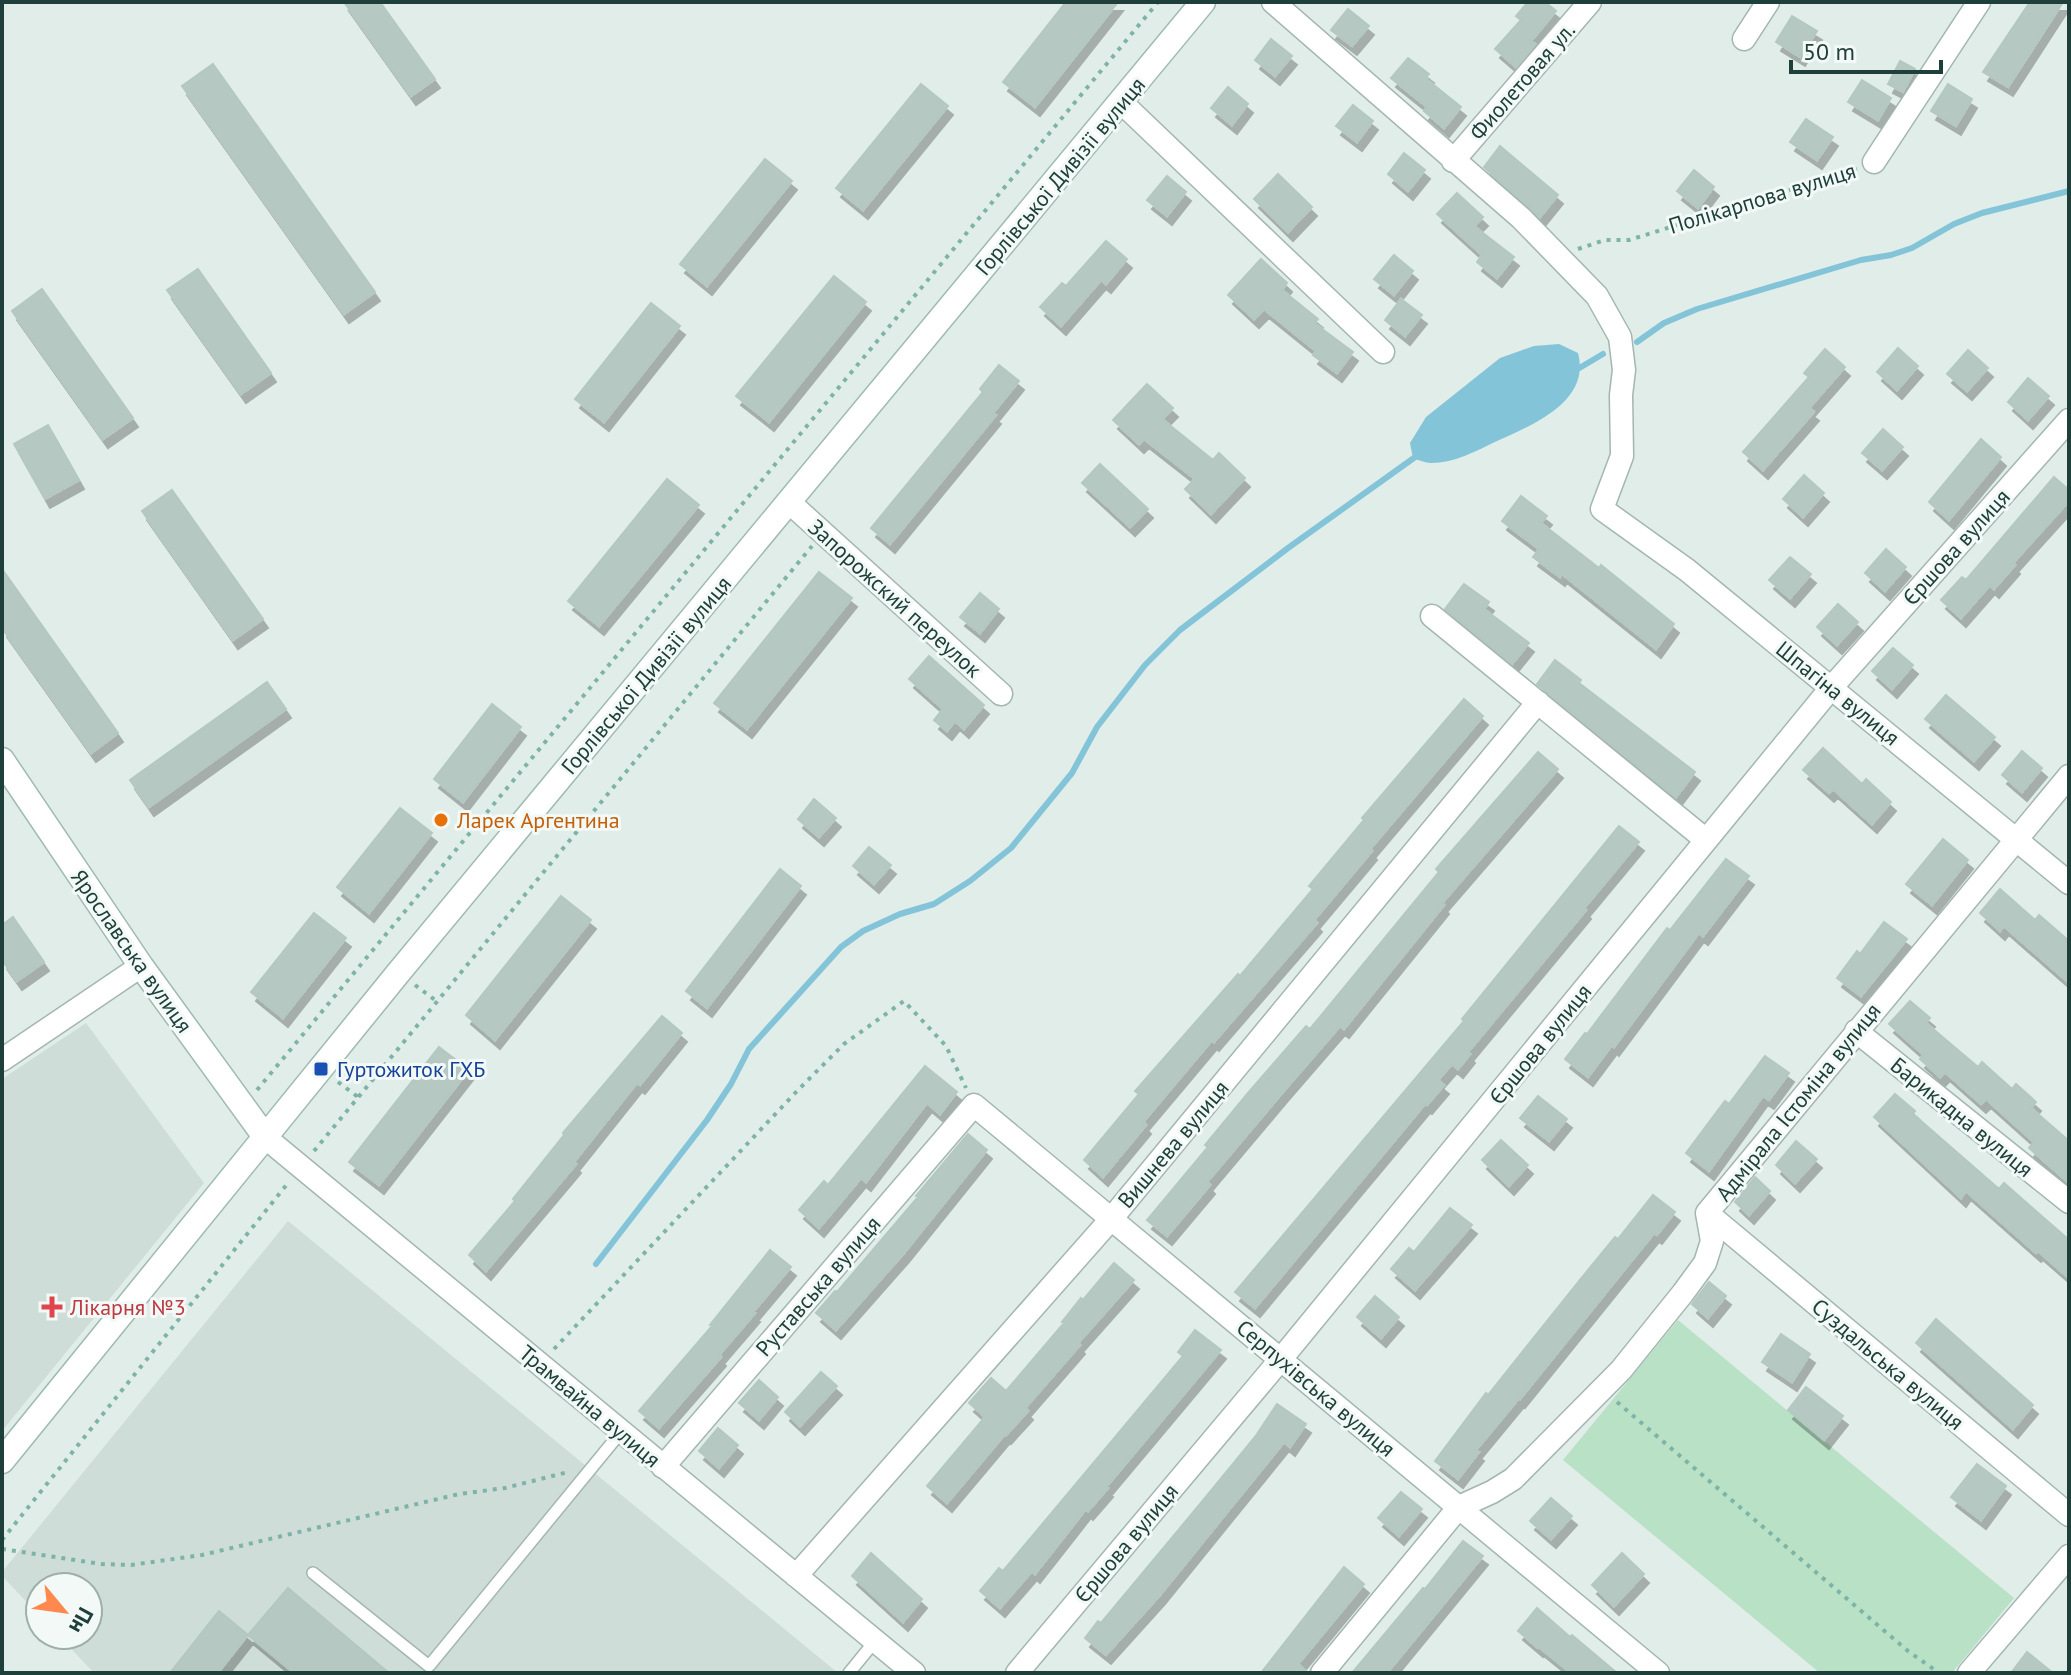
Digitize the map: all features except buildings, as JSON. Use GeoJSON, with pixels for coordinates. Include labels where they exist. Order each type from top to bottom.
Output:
{"type":"FeatureCollection","features":[{"type":"Feature","properties":{"kind":"main road","name":"Горлівської Дивізії вулиця"},"geometry":{"type":"LineString","coordinates":[[2,1461],[399,972],[1203,2]]}},
{"type":"Feature","properties":{"kind":"main road","name":"Ярославська вулиця"},"geometry":{"type":"LineString","coordinates":[[2,760],[141,966],[266,1138]]}},
{"type":"Feature","properties":{"kind":"street"},"geometry":{"type":"LineString","coordinates":[[1273,2],[1521,218],[1557,254]]}},
{"type":"Feature","properties":{"kind":"street","name":"Фиолетовая ул."},"geometry":{"type":"LineString","coordinates":[[1453,161],[1590,2]]}},
{"type":"Feature","properties":{"kind":"street","name":"Полікарпова вулиця"},"geometry":{"type":"LineString","coordinates":[[1874,162],[1979,2]]}},
{"type":"Feature","properties":{"kind":"street"},"geometry":{"type":"LineString","coordinates":[[1744,39],[1762,4]]}},
{"type":"Feature","properties":{"kind":"street"},"geometry":{"type":"LineString","coordinates":[[1121,102],[1383,352]]}},
{"type":"Feature","properties":{"kind":"street","name":"Шпагіна вулиця"},"geometry":{"type":"LineString","coordinates":[[1557,254],[1597,296],[1620,337],[1624,370],[1621,395],[1622,456],[1602,509],[1687,570],[2069,883]]}},
{"type":"Feature","properties":{"kind":"street","name":"Єршова вулиця"},"geometry":{"type":"LineString","coordinates":[[1017,1673],[1281,1359],[1831,688],[2069,420]]}},
{"type":"Feature","properties":{"kind":"street","name":"Запорожский переулок"},"geometry":{"type":"LineString","coordinates":[[789,502],[1001,694]]}},
{"type":"Feature","properties":{"kind":"street"},"geometry":{"type":"LineString","coordinates":[[1432,616],[1706,840]]}},
{"type":"Feature","properties":{"kind":"street","name":"Вишнева вулиця"},"geometry":{"type":"LineString","coordinates":[[796,1576],[1112,1218],[1538,702]]}},
{"type":"Feature","properties":{"kind":"street","name":"Адмірала Істоміна вулиця"},"geometry":{"type":"LineString","coordinates":[[1322,1673],[1459,1507],[1513,1479],[1603,1390],[1657,1326],[1705,1263],[1712,1241],[1707,1213],[2069,776]]}},
{"type":"Feature","properties":{"kind":"street"},"geometry":{"type":"LineString","coordinates":[[2,1060],[141,966]]}},
{"type":"Feature","properties":{"kind":"street","name":"Барикадна вулиця"},"geometry":{"type":"LineString","coordinates":[[1856,1031],[2069,1202]]}},
{"type":"Feature","properties":{"kind":"street","name":"Серпухівська вулиця"},"geometry":{"type":"LineString","coordinates":[[974,1105],[1658,1673]]}},
{"type":"Feature","properties":{"kind":"street","name":"Руставська вулиця"},"geometry":{"type":"LineString","coordinates":[[663,1467],[974,1105]]}},
{"type":"Feature","properties":{"kind":"street","name":"Трамвайна вулиця"},"geometry":{"type":"LineString","coordinates":[[266,1138],[914,1673]]}},
{"type":"Feature","properties":{"kind":"street","name":"Суздальська вулиця"},"geometry":{"type":"LineString","coordinates":[[1707,1213],[2069,1515]]}},
{"type":"Feature","properties":{"kind":"street"},"geometry":{"type":"LineString","coordinates":[[1969,1673],[2069,1556]]}},
{"type":"Feature","properties":{"kind":"lane"},"geometry":{"type":"LineString","coordinates":[[313,1573],[429,1666],[621,1432]]}},
{"type":"Feature","properties":{"kind":"lane"},"geometry":{"type":"LineString","coordinates":[[849,1673],[875,1641]]}},
{"type":"Feature","properties":{"kind":"path"},"geometry":{"type":"LineString","coordinates":[[243,1107],[1158,2]]}},
{"type":"Feature","properties":{"kind":"path","name":"Полікарпова вулиця"},"geometry":{"type":"LineString","coordinates":[[1557,254],[1605,240],[1629,240],[1874,162]]}},
{"type":"Feature","properties":{"kind":"path"},"geometry":{"type":"LineString","coordinates":[[2,1540],[301,1167],[823,533]]}},
{"type":"Feature","properties":{"kind":"path"},"geometry":{"type":"LineString","coordinates":[[399,972],[439,1003]]}},
{"type":"Feature","properties":{"kind":"path"},"geometry":{"type":"LineString","coordinates":[[539,1364],[844,1044],[904,1001],[946,1046],[974,1105]]}},
{"type":"Feature","properties":{"kind":"path"},"geometry":{"type":"LineString","coordinates":[[1603,1390],[1908,1651],[1939,1673]]}},
{"type":"Feature","properties":{"kind":"path"},"geometry":{"type":"LineString","coordinates":[[2,1549],[101,1564],[145,1563],[202,1555],[459,1494],[505,1488],[594,1465]]}},
{"type":"Feature","properties":{"kind":"shaded area","name":"Лікарня №3"},"geometry":{"type":"Polygon","coordinates":[[[86,1023],[204,1183],[2,1431],[2,1079],[86,1023]]]}},
{"type":"Feature","properties":{"kind":"shaded area"},"geometry":{"type":"Polygon","coordinates":[[[288,1221],[838,1673],[94,1673],[73,1651],[104,1651],[104,1571],[24,1571],[24,1599],[2,1576],[2,1572],[288,1221]]]}},
{"type":"Feature","properties":{"kind":"green space"},"geometry":{"type":"Polygon","coordinates":[[[1678,1320],[2014,1598],[1952,1673],[1820,1673],[1563,1460],[1678,1320]]]}},
{"type":"Feature","properties":{"kind":"water"},"geometry":{"type":"Polygon","coordinates":[[[1559,344],[1578,353],[1580,370],[1576,385],[1556,409],[1526,427],[1457,459],[1431,463],[1413,458],[1410,443],[1426,417],[1500,358],[1534,346],[1559,344]]]}},
{"type":"Feature","properties":{"kind":"waterway"},"geometry":{"type":"LineString","coordinates":[[1637,342],[1664,323],[1697,309],[1861,260],[1891,255],[1912,248],[1954,224],[1982,213],[2069,191]]}},
{"type":"Feature","properties":{"kind":"waterway"},"geometry":{"type":"LineString","coordinates":[[1576,370],[1603,354]]}},
{"type":"Feature","properties":{"kind":"waterway"},"geometry":{"type":"LineString","coordinates":[[596,1264],[707,1120],[749,1049],[841,947],[863,931],[900,914],[934,904],[970,881],[1011,848],[1072,773],[1097,727],[1145,665],[1180,630],[1418,455]]}},
{"type":"Feature","properties":{"kind":"place","name":"Ларек Аргентина"},"geometry":{"type":"Point","coordinates":[441,820]}},
{"type":"Feature","properties":{"kind":"place","name":"Гуртожиток ГХБ"},"geometry":{"type":"Point","coordinates":[321,1069]}},
{"type":"Feature","properties":{"kind":"place","name":"Лікарня №3"},"geometry":{"type":"Point","coordinates":[52,1307]}}]}
